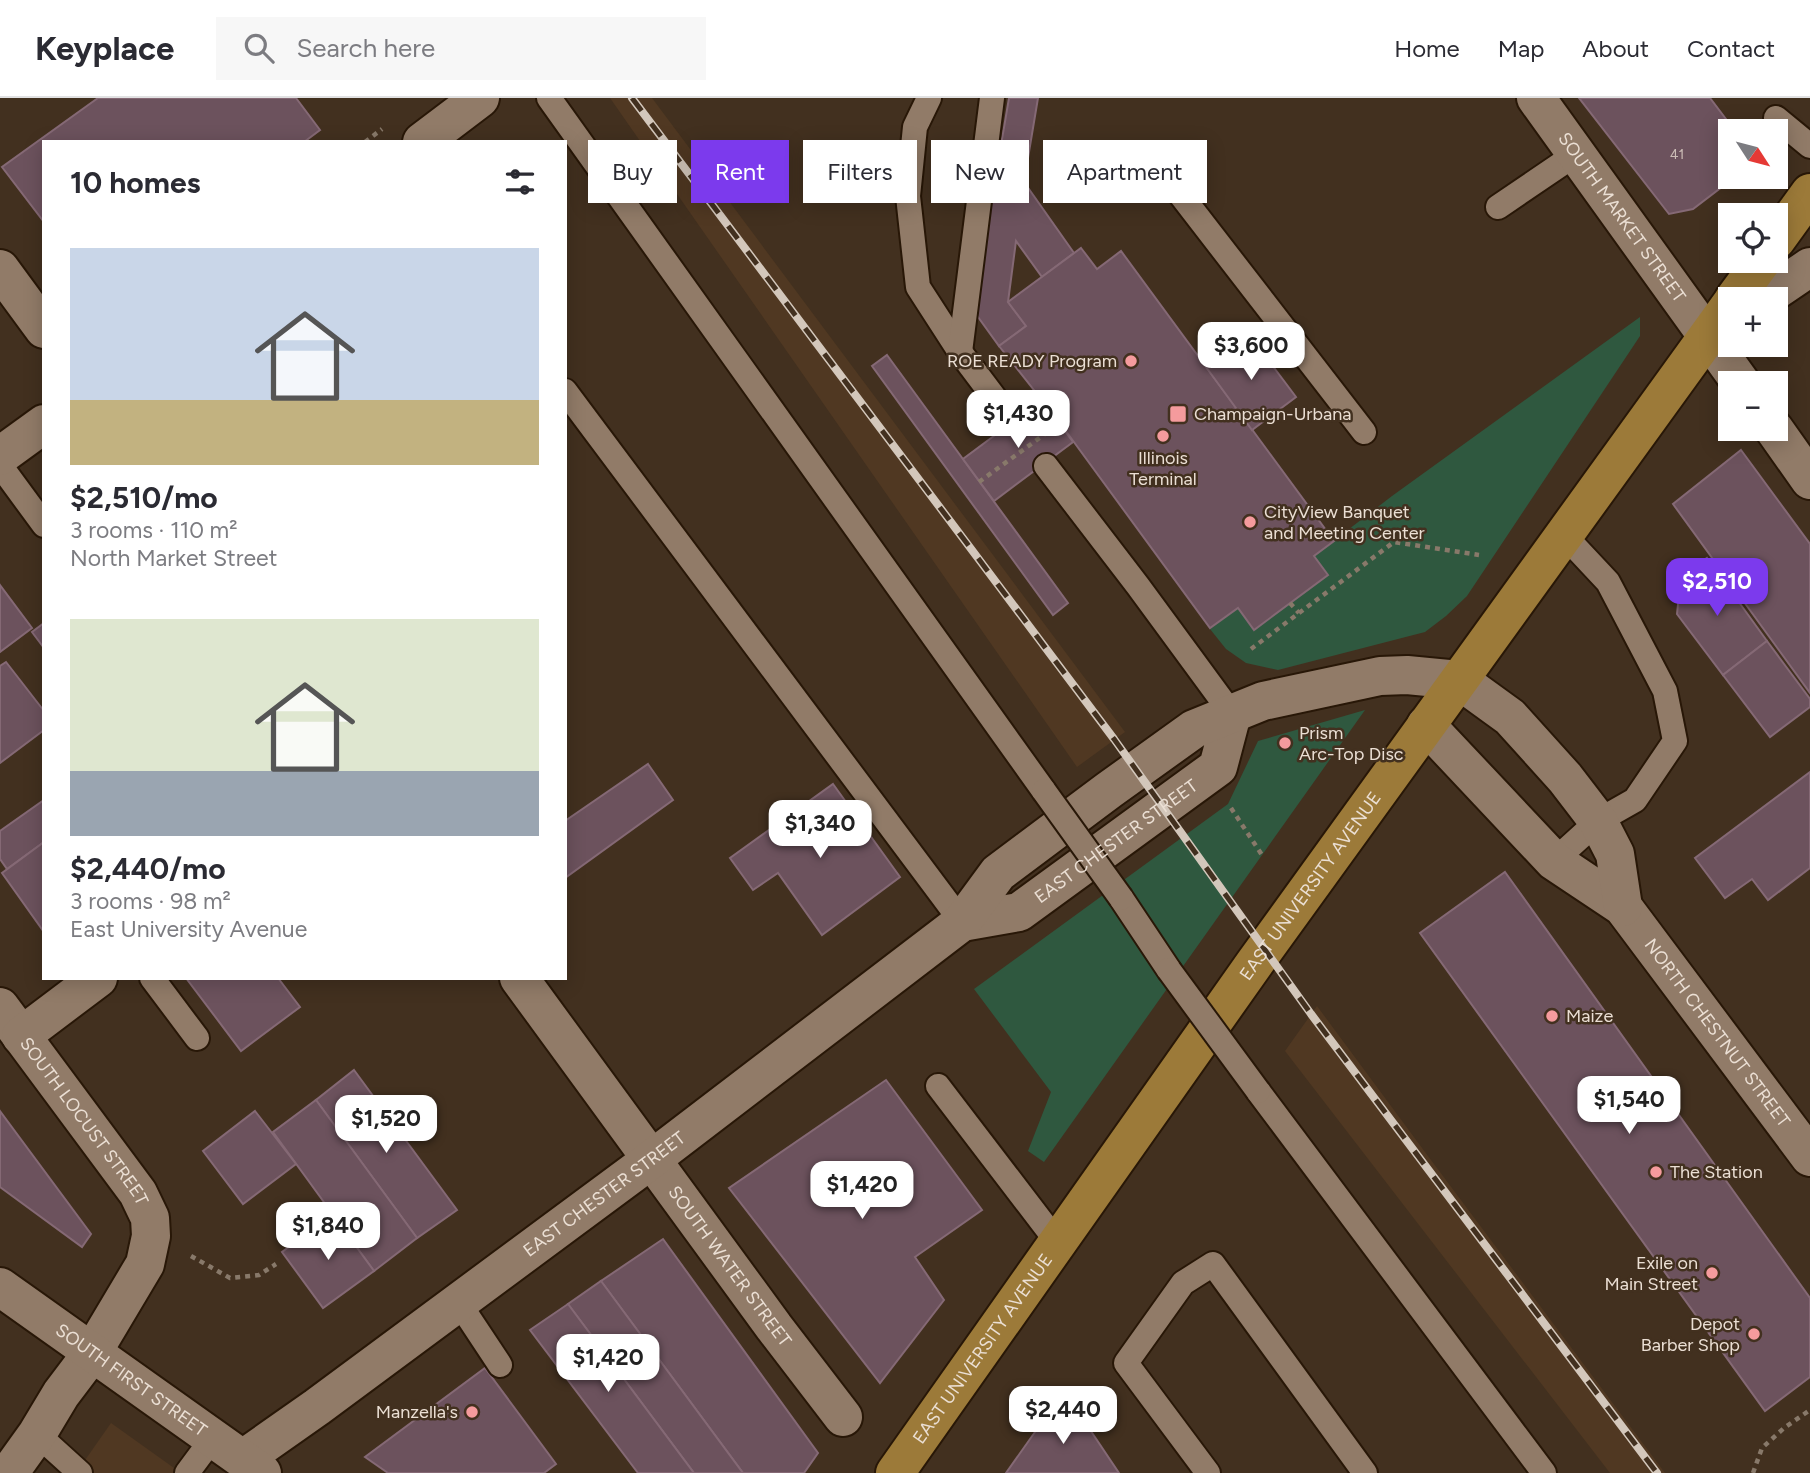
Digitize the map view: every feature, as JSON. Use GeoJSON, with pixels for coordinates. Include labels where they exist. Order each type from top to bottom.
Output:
{"type":"FeatureCollection","features":[{"type":"Feature","properties":{"kind":"main road"},"geometry":{"type":"LineString","coordinates":[[1788,223],[1810,193]]}},
{"type":"Feature","properties":{"kind":"main road","name":"EAST UNIVERSITY AVENUE"},"geometry":{"type":"LineString","coordinates":[[895,1473],[1458,680],[1718,329]]}},
{"type":"Feature","properties":{"kind":"street"},"geometry":{"type":"LineString","coordinates":[[425,140],[480,98]]}},
{"type":"Feature","properties":{"kind":"street","name":"SOUTH MARKET STREET"},"geometry":{"type":"LineString","coordinates":[[1536,98],[1576,154],[1718,327]]}},
{"type":"Feature","properties":{"kind":"street"},"geometry":{"type":"LineString","coordinates":[[1781,287],[1810,267]]}},
{"type":"Feature","properties":{"kind":"street"},"geometry":{"type":"LineString","coordinates":[[0,269],[42,326]]}},
{"type":"Feature","properties":{"kind":"street"},"geometry":{"type":"LineString","coordinates":[[0,456],[42,425]]}},
{"type":"Feature","properties":{"kind":"street"},"geometry":{"type":"LineString","coordinates":[[1782,441],[1810,480]]}},
{"type":"Feature","properties":{"kind":"street","name":"EAST CHESTER STREET"},"geometry":{"type":"LineString","coordinates":[[239,1457],[269,1443],[652,1159],[962,922],[998,873],[1194,729],[1263,701],[1380,676],[1407,675],[1458,680]]}},
{"type":"Feature","properties":{"kind":"street","name":"NORTH CHESTNUT STREET"},"geometry":{"type":"LineString","coordinates":[[1458,680],[1510,717],[1565,778],[1598,821],[1615,853],[1623,907]]}},
{"type":"Feature","properties":{"kind":"street","name":"NORTH CHESTNUT STREET"},"geometry":{"type":"LineString","coordinates":[[1426,725],[1554,862],[1623,907],[1810,1157]]}},
{"type":"Feature","properties":{"kind":"street"},"geometry":{"type":"LineString","coordinates":[[10,1022],[95,980]]}},
{"type":"Feature","properties":{"kind":"street","name":"SOUTH WATER STREET"},"geometry":{"type":"LineString","coordinates":[[520,980],[774,1328],[843,1417]]}},
{"type":"Feature","properties":{"kind":"street","name":"SOUTH LOCUST STREET"},"geometry":{"type":"LineString","coordinates":[[9,1473],[92,1353],[145,1265],[151,1236],[149,1219],[138,1193],[10,1022]]}},
{"type":"Feature","properties":{"kind":"street","name":"SOUTH FIRST STREET"},"geometry":{"type":"LineString","coordinates":[[0,1287],[239,1457]]}},
{"type":"Feature","properties":{"kind":"lane"},"geometry":{"type":"LineString","coordinates":[[929,98],[915,127],[908,197],[918,287],[960,352],[1012,421]]}},
{"type":"Feature","properties":{"kind":"lane"},"geometry":{"type":"LineString","coordinates":[[960,352],[992,98]]}},
{"type":"Feature","properties":{"kind":"lane"},"geometry":{"type":"LineString","coordinates":[[553,103],[1121,898],[1169,970],[1544,1473]]}},
{"type":"Feature","properties":{"kind":"lane"},"geometry":{"type":"LineString","coordinates":[[1776,118],[1810,146]]}},
{"type":"Feature","properties":{"kind":"lane"},"geometry":{"type":"LineString","coordinates":[[1498,207],[1576,154]]}},
{"type":"Feature","properties":{"kind":"lane"},"geometry":{"type":"LineString","coordinates":[[1187,203],[1364,432]]}},
{"type":"Feature","properties":{"kind":"lane"},"geometry":{"type":"LineString","coordinates":[[567,394],[962,922]]}},
{"type":"Feature","properties":{"kind":"lane"},"geometry":{"type":"LineString","coordinates":[[0,465],[42,522]]}},
{"type":"Feature","properties":{"kind":"lane"},"geometry":{"type":"LineString","coordinates":[[1046,466],[1231,714]]}},
{"type":"Feature","properties":{"kind":"lane"},"geometry":{"type":"LineString","coordinates":[[1554,862],[1598,821],[1636,800],[1675,741],[1665,691],[1608,582],[1564,536]]}},
{"type":"Feature","properties":{"kind":"lane"},"geometry":{"type":"LineString","coordinates":[[154,980],[197,1038]]}},
{"type":"Feature","properties":{"kind":"lane"},"geometry":{"type":"LineString","coordinates":[[938,1086],[1058,1243]]}},
{"type":"Feature","properties":{"kind":"lane"},"geometry":{"type":"LineString","coordinates":[[1208,1473],[1126,1363],[1183,1283],[1213,1264],[1365,1473]]}},
{"type":"Feature","properties":{"kind":"lane"},"geometry":{"type":"LineString","coordinates":[[459,1303],[500,1365]]}},
{"type":"Feature","properties":{"kind":"lane"},"geometry":{"type":"LineString","coordinates":[[37,1434],[80,1473]]}},
{"type":"Feature","properties":{"kind":"lane"},"geometry":{"type":"LineString","coordinates":[[187,1473],[239,1457]]}},
{"type":"Feature","properties":{"kind":"path"},"geometry":{"type":"LineString","coordinates":[[979,482],[1060,423]]}},
{"type":"Feature","properties":{"kind":"path"},"geometry":{"type":"LineString","coordinates":[[1251,649],[1394,542],[1479,555]]}},
{"type":"Feature","properties":{"kind":"path"},"geometry":{"type":"LineString","coordinates":[[1290,603],[1299,613]]}},
{"type":"Feature","properties":{"kind":"path"},"geometry":{"type":"LineString","coordinates":[[1228,804],[1262,855]]}},
{"type":"Feature","properties":{"kind":"path"},"geometry":{"type":"LineString","coordinates":[[191,1256],[230,1278],[259,1275],[276,1264]]}},
{"type":"Feature","properties":{"kind":"path"},"geometry":{"type":"LineString","coordinates":[[1753,1473],[1762,1448],[1810,1409]]}},
{"type":"Feature","properties":{"kind":"shaded area"},"geometry":{"type":"Polygon","coordinates":[[[610,98],[652,98],[691,150],[691,203],[730,203],[1125,732],[1077,767],[677,194],[677,140],[639,140],[610,98]]]}},
{"type":"Feature","properties":{"kind":"shaded area"},"geometry":{"type":"Polygon","coordinates":[[[1317,1006],[1665,1473],[1610,1473],[1285,1051],[1317,1006]]]}},
{"type":"Feature","properties":{"kind":"shaded area"},"geometry":{"type":"Polygon","coordinates":[[[111,1423],[181,1473],[76,1473],[111,1423]]]}},
{"type":"Feature","properties":{"kind":"green space"},"geometry":{"type":"Polygon","coordinates":[[[1640,317],[1640,336],[1467,596],[1425,632],[1278,670],[1246,663],[1226,649],[1210,629],[1238,608],[1290,603],[1328,575],[1314,556],[1392,496],[1640,317]]]}},
{"type":"Feature","properties":{"kind":"green space"},"geometry":{"type":"Polygon","coordinates":[[[1365,710],[1044,1162],[1028,1151],[1051,1092],[974,989],[1228,804],[1258,741],[1365,710]]]}},
{"type":"Feature","properties":{"kind":"building"},"geometry":{"type":"Polygon","coordinates":[[[98,98],[296,98],[320,130],[307,140],[42,140],[42,219],[2,167],[98,98]]]}},
{"type":"Feature","properties":{"kind":"building"},"geometry":{"type":"Polygon","coordinates":[[[1009,98],[1038,98],[1029,152],[1029,140],[1002,140],[1009,98]]]}},
{"type":"Feature","properties":{"kind":"building"},"geometry":{"type":"Polygon","coordinates":[[[1579,98],[1710,98],[1726,119],[1718,119],[1719,189],[1693,209],[1669,214],[1579,98]]]}},
{"type":"Feature","properties":{"kind":"building"},"geometry":{"type":"Polygon","coordinates":[[[1029,189],[1074,253],[1042,277],[1016,241],[1008,302],[1026,326],[999,346],[973,310],[991,203],[1029,203],[1029,189]]]}},
{"type":"Feature","properties":{"kind":"building","name":"Illinois Terminal"},"geometry":{"type":"Polygon","coordinates":[[[1081,248],[1097,269],[1121,251],[1334,541],[1314,556],[1328,575],[1254,630],[1238,608],[1210,628],[1060,423],[999,346],[1026,326],[1008,302],[1081,248]]]}},
{"type":"Feature","properties":{"kind":"building"},"geometry":{"type":"Polygon","coordinates":[[[1248,333],[1296,397],[1252,430],[1206,367],[1248,333]]]}},
{"type":"Feature","properties":{"kind":"building"},"geometry":{"type":"Polygon","coordinates":[[[887,355],[1068,603],[1053,615],[872,366],[887,355]]]}},
{"type":"Feature","properties":{"kind":"building"},"geometry":{"type":"Polygon","coordinates":[[[1042,400],[1073,442],[994,501],[963,459],[1042,400]]]}},
{"type":"Feature","properties":{"kind":"building"},"geometry":{"type":"Polygon","coordinates":[[[1741,450],[1810,544],[1810,693],[1673,504],[1741,450]]]}},
{"type":"Feature","properties":{"kind":"building"},"geometry":{"type":"Polygon","coordinates":[[[1707,558],[1767,641],[1723,675],[1677,614],[1681,576],[1707,558]]]}},
{"type":"Feature","properties":{"kind":"building"},"geometry":{"type":"Polygon","coordinates":[[[0,585],[32,628],[0,652],[0,585]]]}},
{"type":"Feature","properties":{"kind":"building"},"geometry":{"type":"Polygon","coordinates":[[[42,624],[42,645],[32,632],[42,624]]]}},
{"type":"Feature","properties":{"kind":"building"},"geometry":{"type":"Polygon","coordinates":[[[1767,641],[1810,699],[1810,707],[1770,737],[1723,675],[1767,641]]]}},
{"type":"Feature","properties":{"kind":"building"},"geometry":{"type":"Polygon","coordinates":[[[6,662],[42,708],[42,732],[0,763],[0,666],[6,662]]]}},
{"type":"Feature","properties":{"kind":"building"},"geometry":{"type":"Polygon","coordinates":[[[648,764],[673,800],[567,877],[567,820],[648,764]]]}},
{"type":"Feature","properties":{"kind":"building"},"geometry":{"type":"Polygon","coordinates":[[[1810,772],[1810,868],[1768,900],[1752,879],[1725,898],[1695,858],[1810,772]]]}},
{"type":"Feature","properties":{"kind":"building"},"geometry":{"type":"Polygon","coordinates":[[[833,784],[900,877],[822,935],[778,873],[753,890],[730,858],[833,784]]]}},
{"type":"Feature","properties":{"kind":"building"},"geometry":{"type":"Polygon","coordinates":[[[42,801],[42,843],[7,869],[0,859],[0,831],[42,801]]]}},
{"type":"Feature","properties":{"kind":"building"},"geometry":{"type":"Polygon","coordinates":[[[42,843],[42,929],[2,873],[42,843]]]}},
{"type":"Feature","properties":{"kind":"building","name":"The Station"},"geometry":{"type":"Polygon","coordinates":[[[1505,872],[1810,1298],[1810,1377],[1765,1411],[1420,933],[1505,872]]]}},
{"type":"Feature","properties":{"kind":"building"},"geometry":{"type":"Polygon","coordinates":[[[188,980],[280,980],[300,1007],[241,1051],[188,980]]]}},
{"type":"Feature","properties":{"kind":"building"},"geometry":{"type":"Polygon","coordinates":[[[354,1070],[457,1210],[417,1238],[316,1100],[354,1070]]]}},
{"type":"Feature","properties":{"kind":"building"},"geometry":{"type":"Polygon","coordinates":[[[886,1080],[982,1210],[915,1257],[944,1300],[880,1383],[729,1188],[886,1080]]]}},
{"type":"Feature","properties":{"kind":"building"},"geometry":{"type":"Polygon","coordinates":[[[316,1100],[417,1238],[374,1271],[273,1132],[316,1100]]]}},
{"type":"Feature","properties":{"kind":"building"},"geometry":{"type":"Polygon","coordinates":[[[0,1111],[91,1234],[82,1247],[0,1187],[0,1111]]]}},
{"type":"Feature","properties":{"kind":"building"},"geometry":{"type":"Polygon","coordinates":[[[255,1111],[296,1164],[243,1204],[203,1151],[255,1111]]]}},
{"type":"Feature","properties":{"kind":"building"},"geometry":{"type":"Polygon","coordinates":[[[333,1215],[374,1271],[323,1308],[282,1252],[333,1215]]]}},
{"type":"Feature","properties":{"kind":"building"},"geometry":{"type":"Polygon","coordinates":[[[663,1239],[818,1453],[804,1473],[743,1473],[601,1281],[663,1239]]]}},
{"type":"Feature","properties":{"kind":"building"},"geometry":{"type":"Polygon","coordinates":[[[601,1281],[743,1473],[694,1473],[568,1304],[601,1281]]]}},
{"type":"Feature","properties":{"kind":"building"},"geometry":{"type":"Polygon","coordinates":[[[568,1304],[694,1473],[638,1473],[530,1330],[568,1304]]]}},
{"type":"Feature","properties":{"kind":"building","name":"Manzella's"},"geometry":{"type":"Polygon","coordinates":[[[485,1368],[556,1464],[544,1473],[388,1473],[365,1457],[485,1368]]]}},
{"type":"Feature","properties":{"kind":"building"},"geometry":{"type":"Polygon","coordinates":[[[1064,1391],[1119,1473],[1006,1473],[1064,1391]]]}},
{"type":"Feature","properties":{"kind":"railway"},"geometry":{"type":"LineString","coordinates":[[632,98],[1114,739],[1311,1014],[1657,1473]]}},
{"type":"Feature","properties":{"kind":"place","name":"ROE READY Program"},"geometry":{"type":"Point","coordinates":[1131,361]}},
{"type":"Feature","properties":{"kind":"place","name":"Champaign-Urbana"},"geometry":{"type":"Point","coordinates":[1178,414]}},
{"type":"Feature","properties":{"kind":"place","name":"Illinois Terminal"},"geometry":{"type":"Point","coordinates":[1163,436]}},
{"type":"Feature","properties":{"kind":"place","name":"CityView Banquet and Meeting Center"},"geometry":{"type":"Point","coordinates":[1250,522]}},
{"type":"Feature","properties":{"kind":"place","name":"Prism Arc-Top Disc"},"geometry":{"type":"Point","coordinates":[1285,743]}},
{"type":"Feature","properties":{"kind":"place","name":"Maize"},"geometry":{"type":"Point","coordinates":[1552,1016]}},
{"type":"Feature","properties":{"kind":"place","name":"The Station"},"geometry":{"type":"Point","coordinates":[1656,1172]}},
{"type":"Feature","properties":{"kind":"place","name":"Exile on Main Street"},"geometry":{"type":"Point","coordinates":[1712,1273]}},
{"type":"Feature","properties":{"kind":"place","name":"Depot Barber Shop"},"geometry":{"type":"Point","coordinates":[1754,1334]}},
{"type":"Feature","properties":{"kind":"place","name":"Manzella's"},"geometry":{"type":"Point","coordinates":[472,1412]}}]}
